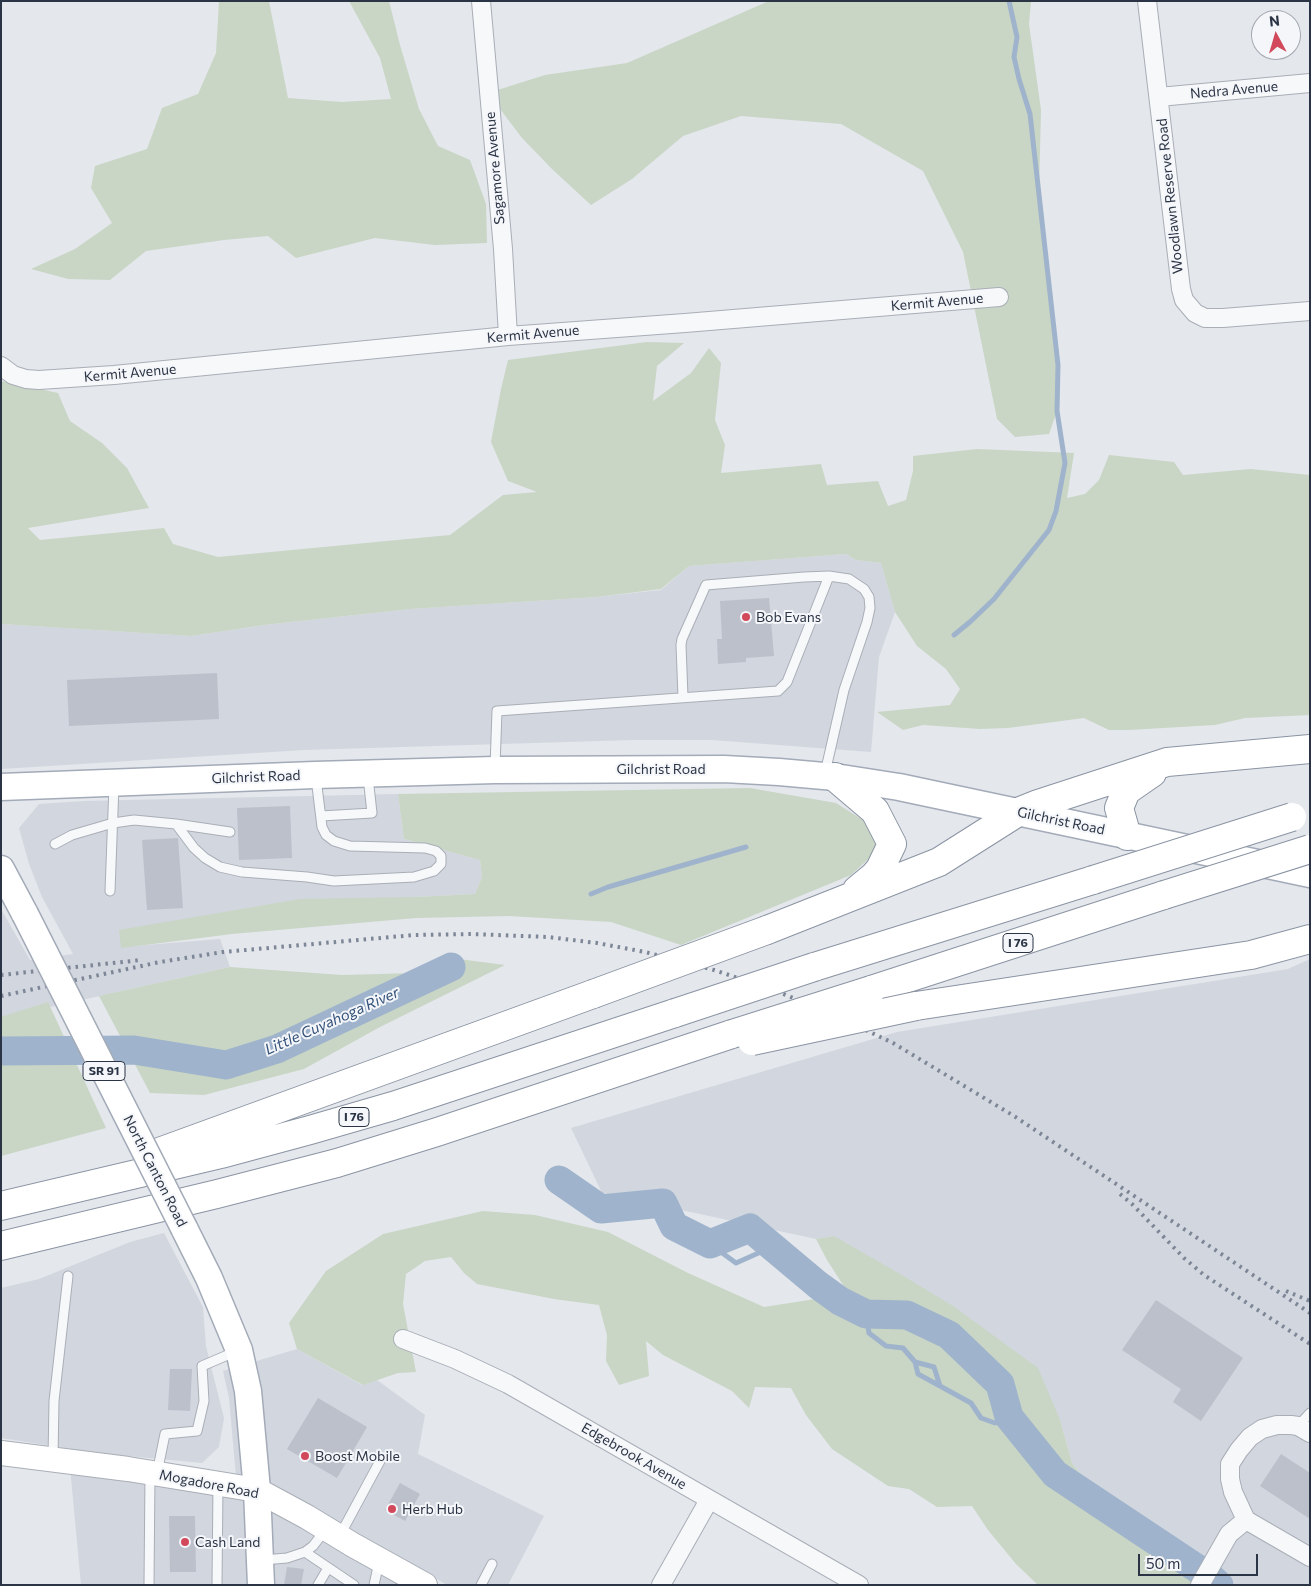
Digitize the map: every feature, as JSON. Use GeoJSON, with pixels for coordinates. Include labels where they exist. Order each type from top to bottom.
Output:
{"type":"FeatureCollection","features":[{"type":"Feature","properties":{"kind":"highway"},"geometry":{"type":"LineString","coordinates":[[28,1200],[767,930],[939,862],[1018,812],[1038,804],[1167,762],[1310,749]]}},
{"type":"Feature","properties":{"kind":"highway"},"geometry":{"type":"LineString","coordinates":[[1127,836],[1119,808],[1126,791],[1167,762]]}},
{"type":"Feature","properties":{"kind":"highway"},"geometry":{"type":"LineString","coordinates":[[830,776],[875,811],[892,844],[880,869],[874,876],[844,899]]}},
{"type":"Feature","properties":{"kind":"highway","name":"I 76"},"geometry":{"type":"LineString","coordinates":[[1,1206],[221,1154],[402,1103],[814,967],[1301,815]]}},
{"type":"Feature","properties":{"kind":"highway","name":"I 76"},"geometry":{"type":"LineString","coordinates":[[1,1246],[337,1163],[651,1061],[742,1038],[871,990],[1310,849]]}},
{"type":"Feature","properties":{"kind":"highway"},"geometry":{"type":"LineString","coordinates":[[742,1038],[916,1006],[1251,955],[1310,939]]}},
{"type":"Feature","properties":{"kind":"main road","name":"Gilchrist Road"},"geometry":{"type":"LineString","coordinates":[[1,787],[495,770],[724,769],[779,772],[830,776],[900,788],[1310,874]]}},
{"type":"Feature","properties":{"kind":"main road","name":"North Canton Road"},"geometry":{"type":"LineString","coordinates":[[1,869],[209,1278],[239,1350],[248,1391],[257,1490]]}},
{"type":"Feature","properties":{"kind":"main road","name":"SR 91"},"geometry":{"type":"LineString","coordinates":[[257,1490],[261,1572]]}},
{"type":"Feature","properties":{"kind":"street","name":"Sagamore Avenue"},"geometry":{"type":"LineString","coordinates":[[481,1],[503,249],[508,336]]}},
{"type":"Feature","properties":{"kind":"street","name":"Woodlawn Reserve Road"},"geometry":{"type":"LineString","coordinates":[[1147,1],[1180,289],[1184,300],[1195,313],[1205,318],[1310,311]]}},
{"type":"Feature","properties":{"kind":"street","name":"Nedra Avenue"},"geometry":{"type":"LineString","coordinates":[[1159,97],[1310,83]]}},
{"type":"Feature","properties":{"kind":"street","name":"Kermit Avenue"},"geometry":{"type":"LineString","coordinates":[[1,366],[13,375],[26,379],[114,375],[508,336],[705,322],[999,297]]}},
{"type":"Feature","properties":{"kind":"street","name":"Edgebrook Avenue"},"geometry":{"type":"LineString","coordinates":[[404,1339],[456,1359],[508,1384],[859,1585]]}},
{"type":"Feature","properties":{"kind":"street"},"geometry":{"type":"LineString","coordinates":[[1304,1430],[1291,1425],[1277,1425],[1262,1429],[1250,1436],[1238,1450],[1230,1464],[1230,1479],[1233,1492],[1246,1520],[1310,1557]]}},
{"type":"Feature","properties":{"kind":"street","name":"Mogadore Road"},"geometry":{"type":"LineString","coordinates":[[1,1453],[153,1473],[257,1490],[425,1585]]}},
{"type":"Feature","properties":{"kind":"street"},"geometry":{"type":"LineString","coordinates":[[660,1585],[709,1500]]}},
{"type":"Feature","properties":{"kind":"street"},"geometry":{"type":"LineString","coordinates":[[1200,1585],[1229,1534],[1246,1520]]}},
{"type":"Feature","properties":{"kind":"lane"},"geometry":{"type":"LineString","coordinates":[[495,770],[497,711],[778,691],[787,682],[829,576]]}},
{"type":"Feature","properties":{"kind":"lane"},"geometry":{"type":"LineString","coordinates":[[682,697],[682,639],[706,585],[829,576],[850,579],[864,589],[870,608],[844,690],[830,776]]}},
{"type":"Feature","properties":{"kind":"lane"},"geometry":{"type":"LineString","coordinates":[[321,816],[372,813],[368,774]]}},
{"type":"Feature","properties":{"kind":"lane"},"geometry":{"type":"LineString","coordinates":[[176,824],[194,848],[205,858],[220,867],[242,872],[334,881],[414,877],[434,871],[441,864],[441,856],[436,851],[425,848],[350,846],[334,841],[326,835],[322,828],[315,775]]}},
{"type":"Feature","properties":{"kind":"lane"},"geometry":{"type":"LineString","coordinates":[[110,891],[114,782]]}},
{"type":"Feature","properties":{"kind":"lane"},"geometry":{"type":"LineString","coordinates":[[55,844],[72,835],[112,823],[134,820],[230,832]]}},
{"type":"Feature","properties":{"kind":"lane"},"geometry":{"type":"LineString","coordinates":[[52,1459],[54,1401],[68,1276]]}},
{"type":"Feature","properties":{"kind":"lane"},"geometry":{"type":"LineString","coordinates":[[150,1585],[153,1473],[165,1434],[197,1431],[204,1401],[202,1366],[239,1350]]}},
{"type":"Feature","properties":{"kind":"lane"},"geometry":{"type":"LineString","coordinates":[[1304,1430],[1310,1413]]}},
{"type":"Feature","properties":{"kind":"lane"},"geometry":{"type":"LineString","coordinates":[[261,1572],[287,1558],[304,1552],[333,1533],[380,1461]]}},
{"type":"Feature","properties":{"kind":"lane"},"geometry":{"type":"LineString","coordinates":[[217,1585],[218,1484]]}},
{"type":"Feature","properties":{"kind":"lane"},"geometry":{"type":"LineString","coordinates":[[304,1552],[354,1585]]}},
{"type":"Feature","properties":{"kind":"lane"},"geometry":{"type":"LineString","coordinates":[[374,1585],[380,1560]]}},
{"type":"Feature","properties":{"kind":"lane"},"geometry":{"type":"LineString","coordinates":[[481,1585],[492,1564]]}},
{"type":"Feature","properties":{"kind":"lane"},"geometry":{"type":"LineString","coordinates":[[318,1585],[328,1568]]}},
{"type":"Feature","properties":{"kind":"shaded area"},"geometry":{"type":"Polygon","coordinates":[[[846,554],[856,560],[881,563],[895,612],[879,657],[871,752],[712,740],[632,740],[304,750],[1,769],[1,624],[191,636],[264,625],[410,609],[597,597],[661,590],[689,566],[846,554]]]}},
{"type":"Feature","properties":{"kind":"shaded area"},"geometry":{"type":"Polygon","coordinates":[[[398,794],[404,839],[480,860],[482,877],[475,894],[415,897],[121,947],[220,939],[230,967],[1,1018],[1,909],[30,960],[73,954],[42,897],[29,864],[19,828],[39,804],[83,801],[398,794]]]}},
{"type":"Feature","properties":{"kind":"shaded area"},"geometry":{"type":"Polygon","coordinates":[[[1310,959],[1310,1585],[1217,1585],[1104,1506],[1072,1463],[1060,1420],[834,1236],[816,1239],[602,1193],[571,1128],[897,1032],[1288,969],[1310,959]]]}},
{"type":"Feature","properties":{"kind":"shaded area"},"geometry":{"type":"Polygon","coordinates":[[[164,1233],[203,1307],[206,1346],[224,1418],[219,1447],[202,1463],[96,1453],[1,1438],[1,1288],[39,1279],[130,1242],[164,1233]]]}},
{"type":"Feature","properties":{"kind":"shaded area"},"geometry":{"type":"Polygon","coordinates":[[[297,1349],[362,1385],[377,1380],[425,1415],[418,1454],[544,1516],[508,1585],[447,1585],[427,1573],[418,1585],[81,1585],[70,1467],[238,1499],[229,1398],[223,1371],[297,1349]]]}},
{"type":"Feature","properties":{"kind":"green space"},"geometry":{"type":"Polygon","coordinates":[[[219,1],[269,1],[288,98],[342,102],[391,99],[380,58],[349,1],[389,1],[419,109],[438,146],[470,160],[486,204],[487,243],[435,245],[375,238],[296,258],[268,236],[146,251],[110,280],[68,279],[31,269],[75,249],[112,223],[91,188],[95,166],[147,149],[162,108],[198,94],[216,53],[219,1]]]}},
{"type":"Feature","properties":{"kind":"green space"},"geometry":{"type":"Polygon","coordinates":[[[769,1],[1031,1],[1029,24],[1041,110],[1039,192],[1058,365],[1057,411],[1049,434],[1015,437],[997,419],[963,252],[923,171],[841,124],[741,116],[683,136],[632,179],[591,205],[522,138],[488,93],[545,75],[627,63],[769,1]]]}},
{"type":"Feature","properties":{"kind":"green space"},"geometry":{"type":"Polygon","coordinates":[[[647,342],[684,343],[657,366],[653,401],[691,373],[709,348],[721,363],[715,420],[725,445],[721,473],[821,464],[827,485],[878,481],[888,506],[906,500],[913,471],[913,456],[977,449],[1074,453],[1067,498],[1085,494],[1099,480],[1109,455],[1174,462],[1183,475],[1251,469],[1310,475],[1310,715],[1245,718],[1215,725],[1129,730],[1109,730],[1084,718],[1008,728],[980,729],[923,725],[903,730],[877,712],[950,705],[960,689],[946,669],[917,646],[895,612],[881,563],[856,560],[846,554],[689,566],[661,589],[597,597],[410,609],[264,625],[191,636],[1,624],[1,381],[58,393],[70,421],[102,443],[127,468],[149,508],[28,528],[40,540],[164,528],[173,544],[218,557],[450,535],[503,495],[537,492],[508,481],[491,442],[508,360],[647,342]]]}},
{"type":"Feature","properties":{"kind":"green space"},"geometry":{"type":"Polygon","coordinates":[[[750,788],[836,803],[874,827],[877,851],[851,875],[681,945],[611,922],[509,916],[416,918],[232,934],[121,948],[119,930],[300,899],[475,894],[482,877],[480,860],[404,839],[398,794],[750,788]]]}},
{"type":"Feature","properties":{"kind":"green space"},"geometry":{"type":"Polygon","coordinates":[[[451,958],[505,965],[380,1027],[304,1069],[204,1095],[150,1093],[99,996],[230,967],[342,975],[417,973],[451,958]]]}},
{"type":"Feature","properties":{"kind":"green space"},"geometry":{"type":"Polygon","coordinates":[[[48,1002],[106,1128],[1,1156],[1,1017],[48,1002]]]}},
{"type":"Feature","properties":{"kind":"green space"},"geometry":{"type":"Polygon","coordinates":[[[483,1211],[535,1215],[608,1232],[688,1273],[764,1307],[809,1300],[847,1291],[816,1239],[834,1236],[953,1306],[1038,1368],[1060,1420],[1072,1463],[1104,1506],[1198,1570],[1190,1585],[1038,1585],[1016,1564],[988,1530],[972,1506],[937,1507],[909,1489],[888,1486],[832,1449],[806,1415],[791,1388],[755,1387],[749,1408],[732,1391],[663,1355],[646,1341],[649,1376],[619,1385],[606,1361],[607,1335],[599,1305],[554,1299],[477,1284],[464,1273],[451,1257],[425,1261],[406,1274],[403,1304],[416,1372],[398,1373],[363,1385],[297,1349],[289,1323],[326,1271],[383,1234],[483,1211]]]}},
{"type":"Feature","properties":{"kind":"building","name":"Bob Evans"},"geometry":{"type":"Polygon","coordinates":[[[769,598],[774,656],[746,658],[746,662],[718,664],[717,639],[722,639],[720,601],[769,598]]]}},
{"type":"Feature","properties":{"kind":"building"},"geometry":{"type":"Polygon","coordinates":[[[217,673],[219,719],[69,726],[67,680],[217,673]]]}},
{"type":"Feature","properties":{"kind":"building"},"geometry":{"type":"Polygon","coordinates":[[[290,806],[292,858],[239,860],[237,808],[290,806]]]}},
{"type":"Feature","properties":{"kind":"building"},"geometry":{"type":"Polygon","coordinates":[[[178,838],[183,908],[147,910],[142,840],[178,838]]]}},
{"type":"Feature","properties":{"kind":"building"},"geometry":{"type":"Polygon","coordinates":[[[1156,1300],[1243,1358],[1201,1421],[1173,1402],[1181,1389],[1122,1350],[1156,1300]]]}},
{"type":"Feature","properties":{"kind":"building"},"geometry":{"type":"Polygon","coordinates":[[[170,1369],[192,1369],[190,1411],[168,1410],[170,1369]]]}},
{"type":"Feature","properties":{"kind":"building"},"geometry":{"type":"Polygon","coordinates":[[[318,1398],[367,1427],[337,1478],[287,1449],[318,1398]]]}},
{"type":"Feature","properties":{"kind":"building"},"geometry":{"type":"Polygon","coordinates":[[[1281,1454],[1310,1473],[1310,1519],[1260,1486],[1281,1454]]]}},
{"type":"Feature","properties":{"kind":"building"},"geometry":{"type":"Polygon","coordinates":[[[400,1483],[420,1494],[405,1521],[385,1510],[400,1483]]]}},
{"type":"Feature","properties":{"kind":"building"},"geometry":{"type":"Polygon","coordinates":[[[169,1516],[195,1516],[196,1572],[170,1572],[169,1516]]]}},
{"type":"Feature","properties":{"kind":"building"},"geometry":{"type":"Polygon","coordinates":[[[287,1567],[304,1569],[301,1585],[284,1585],[287,1567]]]}},
{"type":"Feature","properties":{"kind":"waterway"},"geometry":{"type":"LineString","coordinates":[[954,635],[994,599],[1049,530],[1056,511],[1065,463],[1057,411],[1058,365],[1030,114],[1014,57],[1017,37],[1009,1]]}},
{"type":"Feature","properties":{"kind":"waterway","name":"Little Cuyahoga River"},"geometry":{"type":"LineString","coordinates":[[591,894],[608,887],[746,847]]}},
{"type":"Feature","properties":{"kind":"waterway","name":"Little Cuyahoga River"},"geometry":{"type":"LineString","coordinates":[[447,969],[451,967]]}},
{"type":"Feature","properties":{"kind":"waterway","name":"Little Cuyahoga River"},"geometry":{"type":"LineString","coordinates":[[1,1051],[134,1050],[226,1065],[277,1049],[451,967]]}},
{"type":"Feature","properties":{"kind":"waterway","name":"Little Cuyahoga River"},"geometry":{"type":"LineString","coordinates":[[559,1180],[601,1209],[663,1203],[674,1226],[710,1244],[750,1228],[840,1301],[866,1314],[907,1315],[949,1335],[1000,1384],[1009,1417],[1055,1474],[1210,1577],[1219,1585]]}},
{"type":"Feature","properties":{"kind":"waterway","name":"Little Cuyahoga River"},"geometry":{"type":"LineString","coordinates":[[710,1244],[736,1263],[772,1247]]}},
{"type":"Feature","properties":{"kind":"waterway","name":"Little Cuyahoga River"},"geometry":{"type":"LineString","coordinates":[[866,1314],[869,1333],[886,1346],[903,1348],[915,1362],[934,1367],[940,1386],[971,1403],[981,1418],[995,1423],[1009,1417]]}},
{"type":"Feature","properties":{"kind":"waterway","name":"Little Cuyahoga River"},"geometry":{"type":"LineString","coordinates":[[915,1362],[918,1374],[940,1386]]}},
{"type":"Feature","properties":{"kind":"railway"},"geometry":{"type":"LineString","coordinates":[[1,996],[160,962],[223,952],[414,935],[471,934],[548,937],[597,943],[645,952],[714,970],[774,990],[834,1015],[893,1043],[1014,1116],[1310,1313]]}},
{"type":"Feature","properties":{"kind":"railway"},"geometry":{"type":"LineString","coordinates":[[1,975],[141,960]]}},
{"type":"Feature","properties":{"kind":"railway"},"geometry":{"type":"LineString","coordinates":[[1120,1194],[1184,1258],[1204,1275],[1310,1344]]}},
{"type":"Feature","properties":{"kind":"railway"},"geometry":{"type":"LineString","coordinates":[[1286,1291],[1310,1301]]}},
{"type":"Feature","properties":{"kind":"place","name":"Bob Evans"},"geometry":{"type":"Point","coordinates":[746,617]}},
{"type":"Feature","properties":{"kind":"place","name":"Boost Mobile"},"geometry":{"type":"Point","coordinates":[305,1456]}},
{"type":"Feature","properties":{"kind":"place","name":"Herb Hub"},"geometry":{"type":"Point","coordinates":[392,1509]}},
{"type":"Feature","properties":{"kind":"place","name":"Cash Land"},"geometry":{"type":"Point","coordinates":[185,1542]}}]}
